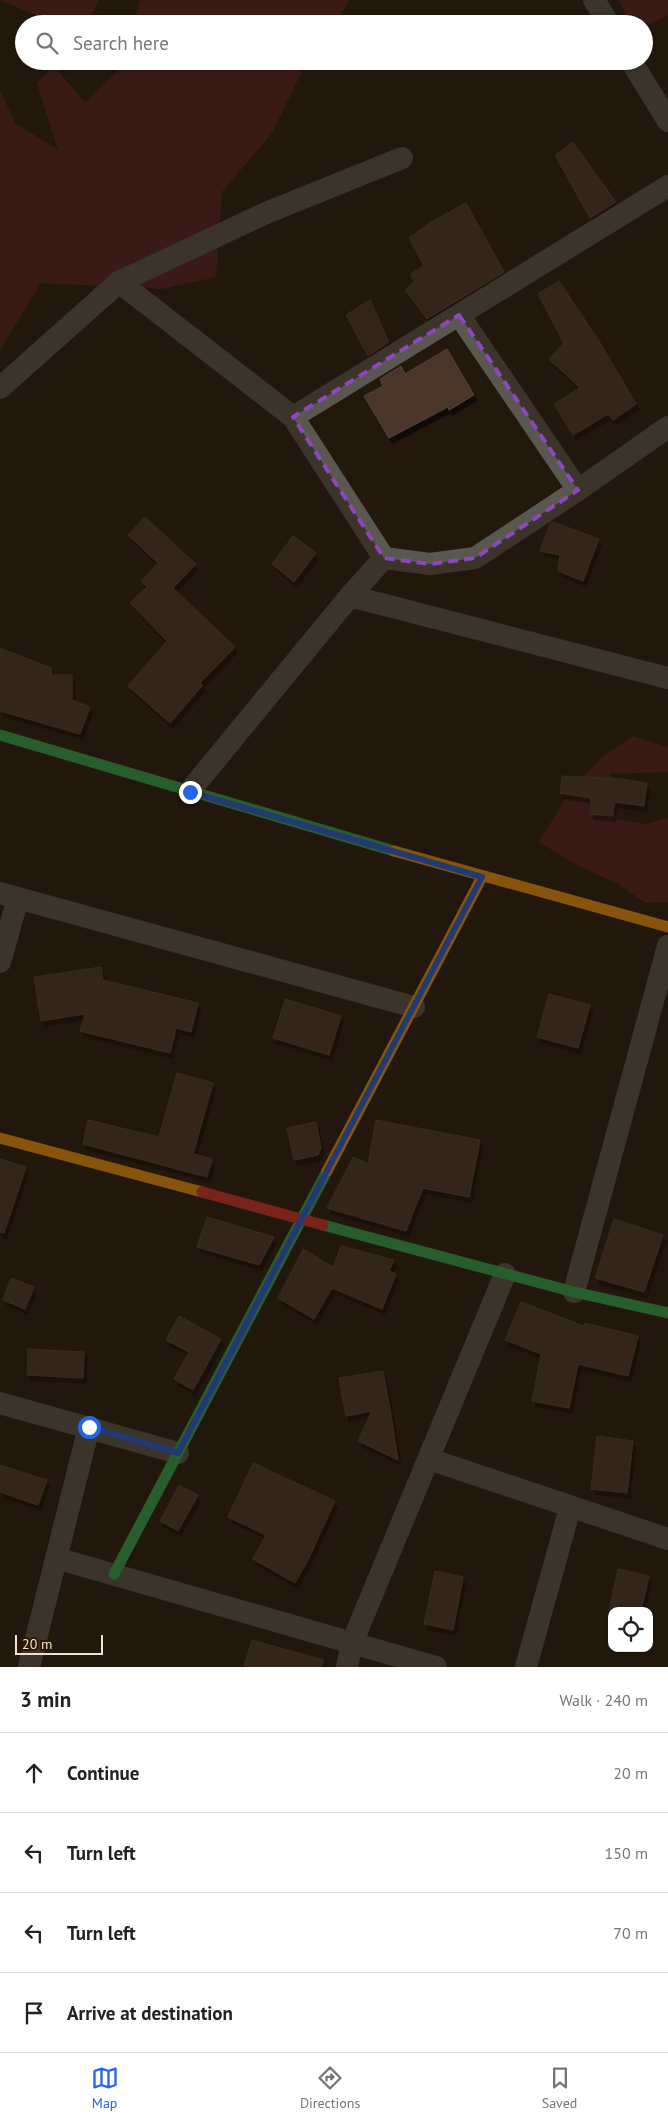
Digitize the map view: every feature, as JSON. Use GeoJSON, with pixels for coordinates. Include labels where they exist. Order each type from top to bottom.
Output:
{"type":"FeatureCollection","features":[{"type":"Feature","properties":{"kind":"street"},"geometry":{"type":"LineString","coordinates":[[594,0],[603,15]]}},
{"type":"Feature","properties":{"kind":"street"},"geometry":{"type":"LineString","coordinates":[[637,70],[668,121]]}},
{"type":"Feature","properties":{"kind":"street"},"geometry":{"type":"LineString","coordinates":[[0,388],[119,282],[266,213],[402,158]]}},
{"type":"Feature","properties":{"kind":"street"},"geometry":{"type":"LineString","coordinates":[[293,417],[668,186]]}},
{"type":"Feature","properties":{"kind":"street"},"geometry":{"type":"LineString","coordinates":[[119,282],[293,417],[384,558],[430,564],[475,558],[668,428]]}},
{"type":"Feature","properties":{"kind":"street"},"geometry":{"type":"LineString","coordinates":[[459,315],[578,490]]}},
{"type":"Feature","properties":{"kind":"street"},"geometry":{"type":"LineString","coordinates":[[190,792],[350,596],[384,558]]}},
{"type":"Feature","properties":{"kind":"street"},"geometry":{"type":"LineString","coordinates":[[350,596],[668,678]]}},
{"type":"Feature","properties":{"kind":"street"},"geometry":{"type":"LineString","coordinates":[[0,735],[482,877],[668,927]]}},
{"type":"Feature","properties":{"kind":"street"},"geometry":{"type":"LineString","coordinates":[[114,1574],[482,877]]}},
{"type":"Feature","properties":{"kind":"street"},"geometry":{"type":"LineString","coordinates":[[0,962],[9,896],[414,1007]]}},
{"type":"Feature","properties":{"kind":"street"},"geometry":{"type":"LineString","coordinates":[[574,1292],[668,946]]}},
{"type":"Feature","properties":{"kind":"street"},"geometry":{"type":"LineString","coordinates":[[0,1138],[504,1274],[668,1313]]}},
{"type":"Feature","properties":{"kind":"street"},"geometry":{"type":"LineString","coordinates":[[347,1667],[352,1643],[504,1274]]}},
{"type":"Feature","properties":{"kind":"street"},"geometry":{"type":"LineString","coordinates":[[0,1403],[178,1453]]}},
{"type":"Feature","properties":{"kind":"street"},"geometry":{"type":"LineString","coordinates":[[29,1667],[89,1427]]}},
{"type":"Feature","properties":{"kind":"street"},"geometry":{"type":"LineString","coordinates":[[429,1459],[570,1508],[668,1539]]}},
{"type":"Feature","properties":{"kind":"street"},"geometry":{"type":"LineString","coordinates":[[526,1667],[570,1508]]}},
{"type":"Feature","properties":{"kind":"street"},"geometry":{"type":"LineString","coordinates":[[56,1558],[436,1667]]}},
{"type":"Feature","properties":{"kind":"highlighted area"},"geometry":{"type":"Polygon","coordinates":[[[459,315],[578,490],[475,558],[430,564],[384,558],[293,417],[459,315]]]}},
{"type":"Feature","properties":{"kind":"shaded area"},"geometry":{"type":"Polygon","coordinates":[[[0,0],[99,0],[92,15],[36,15],[0,0]]]}},
{"type":"Feature","properties":{"kind":"shaded area"},"geometry":{"type":"Polygon","coordinates":[[[140,0],[347,0],[349,2],[340,15],[136,15],[140,0]]]}},
{"type":"Feature","properties":{"kind":"shaded area"},"geometry":{"type":"Polygon","coordinates":[[[619,0],[668,0],[668,15],[653,22],[653,15],[626,15],[619,0]]]}},
{"type":"Feature","properties":{"kind":"shaded area"},"geometry":{"type":"Polygon","coordinates":[[[50,70],[57,70],[85,103],[118,70],[303,70],[272,133],[222,192],[216,277],[162,289],[41,283],[0,350],[0,90],[15,123],[58,150],[37,83],[50,70]]]}},
{"type":"Feature","properties":{"kind":"shaded area"},"geometry":{"type":"Polygon","coordinates":[[[633,736],[668,747],[668,772],[610,774],[618,820],[646,824],[668,818],[668,902],[646,903],[618,884],[577,865],[539,842],[569,793],[600,759],[633,736]]]}},
{"type":"Feature","properties":{"kind":"building"},"geometry":{"type":"Polygon","coordinates":[[[573,142],[616,202],[590,218],[555,155],[573,142]]]}},
{"type":"Feature","properties":{"kind":"building"},"geometry":{"type":"Polygon","coordinates":[[[466,203],[504,272],[427,319],[405,290],[414,282],[410,274],[424,266],[409,238],[431,222],[466,203]]]}},
{"type":"Feature","properties":{"kind":"building"},"geometry":{"type":"Polygon","coordinates":[[[559,281],[599,341],[636,404],[613,420],[608,414],[573,435],[554,404],[580,388],[549,359],[564,343],[538,294],[559,281]]]}},
{"type":"Feature","properties":{"kind":"building"},"geometry":{"type":"Polygon","coordinates":[[[370,300],[389,342],[368,356],[346,315],[370,300]]]}},
{"type":"Feature","properties":{"kind":"building"},"geometry":{"type":"Polygon","coordinates":[[[447,349],[474,395],[449,410],[448,407],[389,438],[364,396],[383,386],[380,379],[401,366],[405,374],[447,349]]]}},
{"type":"Feature","properties":{"kind":"building"},"geometry":{"type":"Polygon","coordinates":[[[145,517],[196,564],[173,588],[235,647],[200,683],[202,686],[170,723],[128,686],[167,641],[130,603],[147,587],[141,581],[158,563],[128,535],[145,517]]]}},
{"type":"Feature","properties":{"kind":"building"},"geometry":{"type":"Polygon","coordinates":[[[553,522],[599,539],[583,581],[558,571],[560,555],[540,551],[550,524],[553,522]]]}},
{"type":"Feature","properties":{"kind":"building"},"geometry":{"type":"Polygon","coordinates":[[[293,536],[316,553],[294,582],[272,564],[293,536]]]}},
{"type":"Feature","properties":{"kind":"building"},"geometry":{"type":"Polygon","coordinates":[[[0,648],[51,668],[51,675],[72,675],[72,700],[90,707],[80,734],[0,711],[0,648]]]}},
{"type":"Feature","properties":{"kind":"building"},"geometry":{"type":"Polygon","coordinates":[[[562,776],[623,779],[647,783],[644,806],[614,802],[613,816],[590,814],[591,798],[560,793],[562,776]]]}},
{"type":"Feature","properties":{"kind":"building"},"geometry":{"type":"Polygon","coordinates":[[[101,967],[103,980],[198,1003],[191,1032],[176,1028],[170,1053],[80,1031],[85,1014],[41,1021],[34,977],[101,967]]]}},
{"type":"Feature","properties":{"kind":"building"},"geometry":{"type":"Polygon","coordinates":[[[549,994],[590,1005],[578,1048],[537,1037],[549,994]]]}},
{"type":"Feature","properties":{"kind":"building"},"geometry":{"type":"Polygon","coordinates":[[[285,999],[341,1016],[329,1055],[273,1038],[285,999]]]}},
{"type":"Feature","properties":{"kind":"building"},"geometry":{"type":"Polygon","coordinates":[[[177,1073],[213,1083],[193,1154],[212,1159],[207,1177],[83,1144],[88,1120],[159,1137],[177,1073]]]}},
{"type":"Feature","properties":{"kind":"building"},"geometry":{"type":"Polygon","coordinates":[[[376,1120],[480,1140],[469,1197],[423,1188],[406,1231],[327,1208],[353,1157],[368,1164],[376,1120]]]}},
{"type":"Feature","properties":{"kind":"building"},"geometry":{"type":"Polygon","coordinates":[[[316,1122],[321,1148],[318,1155],[294,1160],[287,1128],[316,1122]]]}},
{"type":"Feature","properties":{"kind":"building"},"geometry":{"type":"Polygon","coordinates":[[[0,1159],[26,1167],[4,1233],[0,1232],[0,1159]]]}},
{"type":"Feature","properties":{"kind":"building"},"geometry":{"type":"Polygon","coordinates":[[[207,1217],[274,1237],[259,1265],[197,1247],[207,1217]]]}},
{"type":"Feature","properties":{"kind":"building"},"geometry":{"type":"Polygon","coordinates":[[[614,1219],[663,1235],[644,1292],[595,1278],[614,1219]]]}},
{"type":"Feature","properties":{"kind":"building"},"geometry":{"type":"Polygon","coordinates":[[[341,1246],[394,1260],[389,1271],[396,1274],[382,1309],[332,1288],[314,1319],[278,1298],[303,1249],[333,1267],[341,1246]]]}},
{"type":"Feature","properties":{"kind":"building"},"geometry":{"type":"Polygon","coordinates":[[[11,1278],[34,1287],[25,1309],[3,1300],[11,1278]]]}},
{"type":"Feature","properties":{"kind":"building"},"geometry":{"type":"Polygon","coordinates":[[[521,1302],[584,1326],[585,1323],[638,1336],[628,1376],[578,1364],[569,1408],[532,1401],[541,1354],[505,1340],[521,1302]]]}},
{"type":"Feature","properties":{"kind":"building"},"geometry":{"type":"Polygon","coordinates":[[[179,1316],[221,1339],[193,1390],[174,1379],[189,1352],[166,1340],[179,1316]]]}},
{"type":"Feature","properties":{"kind":"building"},"geometry":{"type":"Polygon","coordinates":[[[28,1349],[84,1352],[83,1378],[27,1375],[28,1349]]]}},
{"type":"Feature","properties":{"kind":"building"},"geometry":{"type":"Polygon","coordinates":[[[383,1371],[398,1460],[358,1441],[372,1411],[346,1416],[339,1378],[383,1371]]]}},
{"type":"Feature","properties":{"kind":"building"},"geometry":{"type":"Polygon","coordinates":[[[597,1436],[633,1441],[627,1493],[591,1489],[597,1436]]]}},
{"type":"Feature","properties":{"kind":"building"},"geometry":{"type":"Polygon","coordinates":[[[253,1463],[335,1501],[309,1558],[295,1583],[253,1559],[266,1535],[228,1517],[253,1463]]]}},
{"type":"Feature","properties":{"kind":"building"},"geometry":{"type":"Polygon","coordinates":[[[0,1465],[47,1480],[38,1505],[0,1492],[0,1465]]]}},
{"type":"Feature","properties":{"kind":"building"},"geometry":{"type":"Polygon","coordinates":[[[179,1485],[198,1495],[178,1531],[160,1521],[179,1485]]]}},
{"type":"Feature","properties":{"kind":"building"},"geometry":{"type":"Polygon","coordinates":[[[618,1569],[649,1576],[642,1607],[610,1607],[618,1569]]]}},
{"type":"Feature","properties":{"kind":"building"},"geometry":{"type":"Polygon","coordinates":[[[435,1571],[463,1577],[453,1630],[424,1624],[435,1571]]]}},
{"type":"Feature","properties":{"kind":"building"},"geometry":{"type":"Polygon","coordinates":[[[252,1640],[323,1660],[322,1667],[244,1667],[252,1640]]]}},
{"type":"Feature","properties":{"kind":"traffic: fast"},"geometry":{"type":"LineString","coordinates":[[0,735],[394,851]]}},
{"type":"Feature","properties":{"kind":"traffic: fast"},"geometry":{"type":"LineString","coordinates":[[114,1574],[327,1171]]}},
{"type":"Feature","properties":{"kind":"traffic: fast"},"geometry":{"type":"LineString","coordinates":[[323,1225],[574,1292],[668,1313]]}},
{"type":"Feature","properties":{"kind":"traffic: slow"},"geometry":{"type":"LineString","coordinates":[[394,851],[668,927]]}},
{"type":"Feature","properties":{"kind":"traffic: slow"},"geometry":{"type":"LineString","coordinates":[[327,1171],[482,877]]}},
{"type":"Feature","properties":{"kind":"traffic: slow"},"geometry":{"type":"LineString","coordinates":[[0,1138],[202,1192]]}},
{"type":"Feature","properties":{"kind":"traffic: jam"},"geometry":{"type":"LineString","coordinates":[[202,1192],[323,1225]]}},
{"type":"Feature","properties":{"kind":"route"},"geometry":{"type":"LineString","coordinates":[[89,1427],[178,1453],[482,877],[190,792]]}}]}
